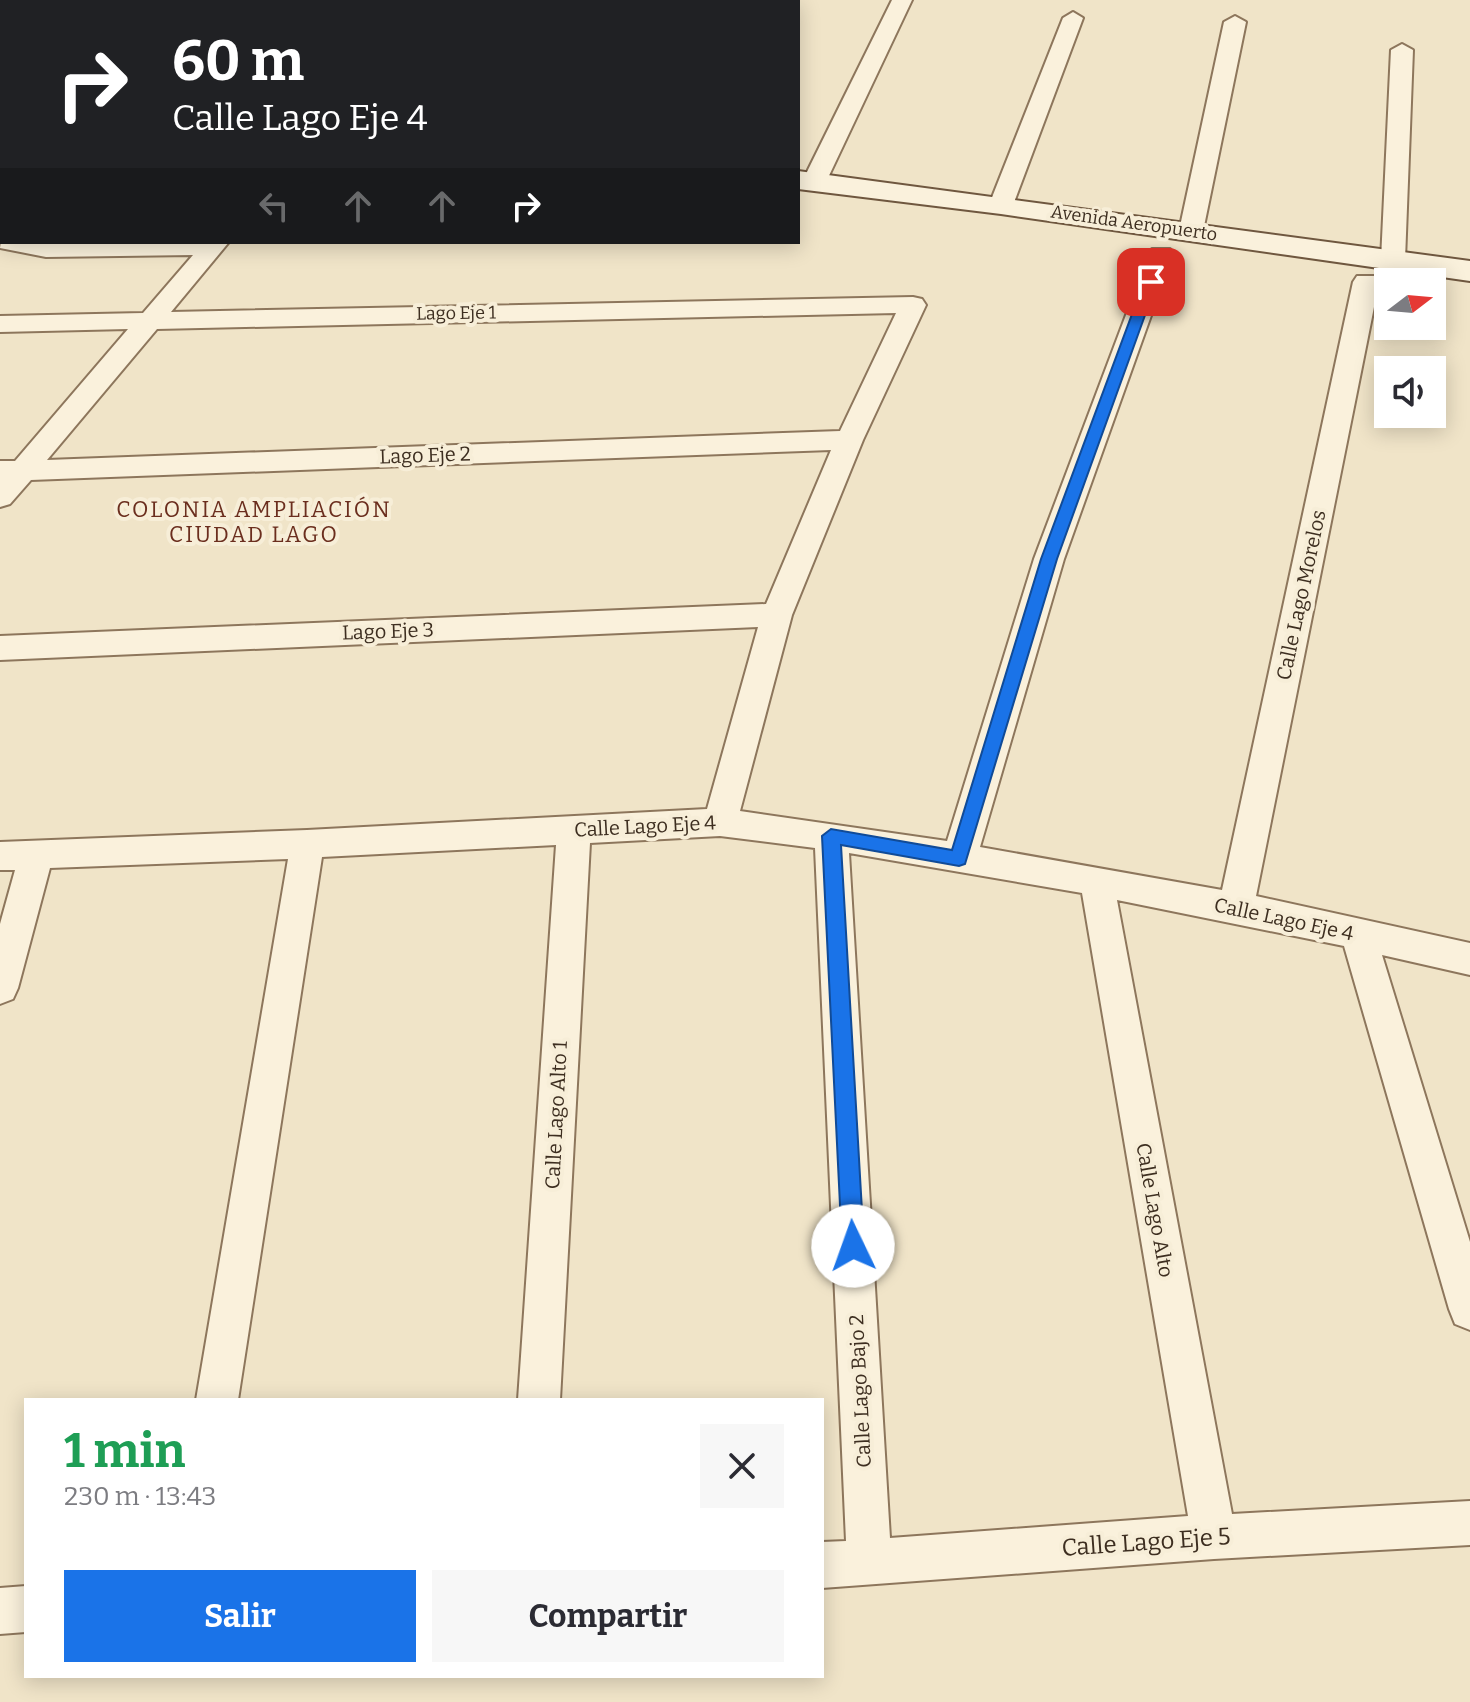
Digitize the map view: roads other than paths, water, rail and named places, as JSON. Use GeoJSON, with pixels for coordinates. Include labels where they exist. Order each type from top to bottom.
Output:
{"type":"FeatureCollection","features":[{"type":"Feature","properties":{"kind":"street"},"geometry":{"type":"LineString","coordinates":[[803,188],[902,0]]}},
{"type":"Feature","properties":{"kind":"street"},"geometry":{"type":"LineString","coordinates":[[1001,205],[1073,18]]}},
{"type":"Feature","properties":{"kind":"street"},"geometry":{"type":"LineString","coordinates":[[1191,231],[1235,22]]}},
{"type":"Feature","properties":{"kind":"street","name":"Calle Lago Morelos"},"geometry":{"type":"LineString","coordinates":[[1383,268],[1402,50]]}},
{"type":"Feature","properties":{"kind":"street","name":"Avenida Aeropuerto"},"geometry":{"type":"LineString","coordinates":[[803,188],[1001,205],[1191,231],[1374,274]]}},
{"type":"Feature","properties":{"kind":"street","name":"Avenida Aeropuerto"},"geometry":{"type":"LineString","coordinates":[[803,188],[1161,254],[1374,275]]}},
{"type":"Feature","properties":{"kind":"street"},"geometry":{"type":"LineString","coordinates":[[17,244],[46,250],[215,244]]}},
{"type":"Feature","properties":{"kind":"street"},"geometry":{"type":"LineString","coordinates":[[0,497],[12,470],[154,319],[215,244]]}},
{"type":"Feature","properties":{"kind":"street"},"geometry":{"type":"LineString","coordinates":[[959,859],[1049,559],[1161,254]]}},
{"type":"Feature","properties":{"kind":"street","name":"Avenida Aeropuerto"},"geometry":{"type":"LineString","coordinates":[[1446,272],[1470,271]]}},
{"type":"Feature","properties":{"kind":"street"},"geometry":{"type":"LineString","coordinates":[[1446,294],[1470,298]]}},
{"type":"Feature","properties":{"kind":"street","name":"Lago Eje 1"},"geometry":{"type":"LineString","coordinates":[[0,324],[913,305],[849,440]]}},
{"type":"Feature","properties":{"kind":"street","name":"Calle Lago Morelos"},"geometry":{"type":"LineString","coordinates":[[1236,907],[1374,311]]}},
{"type":"Feature","properties":{"kind":"street"},"geometry":{"type":"LineString","coordinates":[[720,822],[777,615],[849,440]]}},
{"type":"Feature","properties":{"kind":"street","name":"Lago Eje 2"},"geometry":{"type":"LineString","coordinates":[[12,470],[849,440]]}},
{"type":"Feature","properties":{"kind":"street","name":"Lago Eje 3"},"geometry":{"type":"LineString","coordinates":[[0,648],[777,615]]}},
{"type":"Feature","properties":{"kind":"street","name":"Calle Lago Eje 4"},"geometry":{"type":"LineString","coordinates":[[0,856],[307,844],[720,822],[831,836],[1236,907],[1470,959]]}},
{"type":"Feature","properties":{"kind":"street","name":"Calle Lago Alto 1"},"geometry":{"type":"LineString","coordinates":[[539,1398],[574,830]]}},
{"type":"Feature","properties":{"kind":"street","name":"Calle Lago Bajo 2"},"geometry":{"type":"LineString","coordinates":[[831,836],[869,1562]]}},
{"type":"Feature","properties":{"kind":"street"},"geometry":{"type":"LineString","coordinates":[[217,1398],[307,844]]}},
{"type":"Feature","properties":{"kind":"street"},"geometry":{"type":"LineString","coordinates":[[0,988],[36,856]]}},
{"type":"Feature","properties":{"kind":"street","name":"Calle Lago Alto"},"geometry":{"type":"LineString","coordinates":[[1097,883],[1214,1537]]}},
{"type":"Feature","properties":{"kind":"street"},"geometry":{"type":"LineString","coordinates":[[1358,935],[1470,1309]]}},
{"type":"Feature","properties":{"kind":"street","name":"Calle Lago Eje 5"},"geometry":{"type":"LineString","coordinates":[[824,1565],[1214,1537],[1470,1523]]}},
{"type":"Feature","properties":{"kind":"street"},"geometry":{"type":"LineString","coordinates":[[0,1611],[24,1609]]}},
{"type":"Feature","properties":{"kind":"district","name":"COLONIA AMPLIACIÓN CIUDAD LAGO"},"geometry":{"type":"Point","coordinates":[254,522]}}]}
